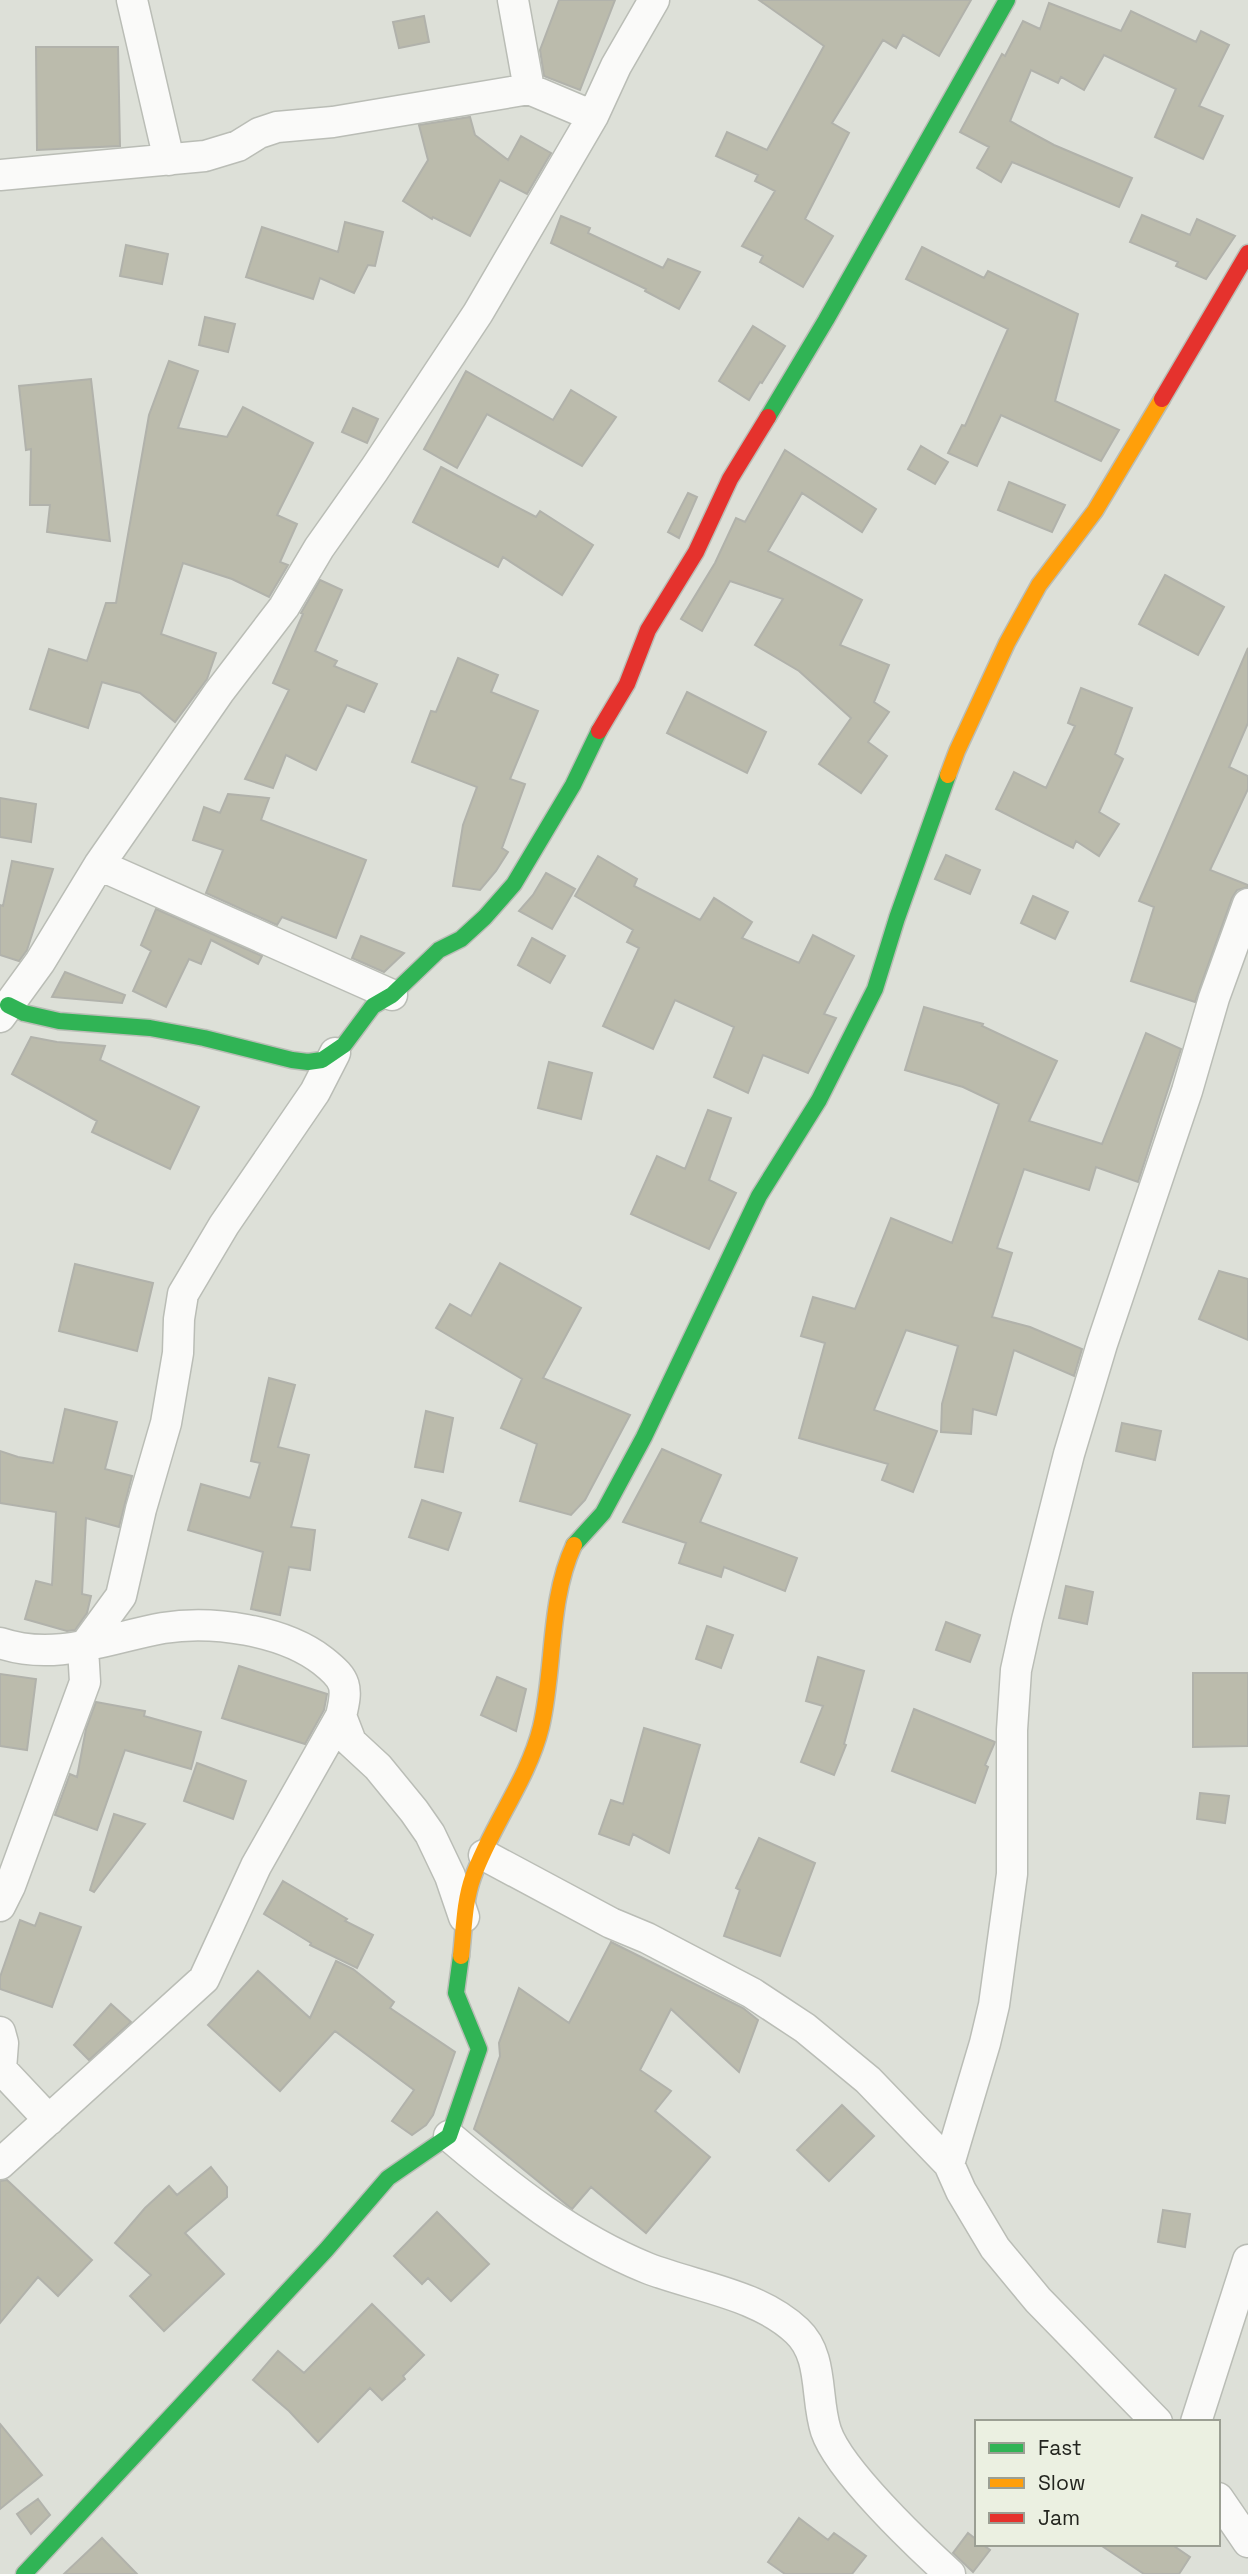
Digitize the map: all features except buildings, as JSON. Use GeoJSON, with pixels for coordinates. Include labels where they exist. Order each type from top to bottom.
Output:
{"type":"FeatureCollection","features":[{"type":"Feature","properties":{"kind":"street"},"geometry":{"type":"LineString","coordinates":[[131,0],[169,160]]}},
{"type":"Feature","properties":{"kind":"street"},"geometry":{"type":"LineString","coordinates":[[513,0],[529,89]]}},
{"type":"Feature","properties":{"kind":"street"},"geometry":{"type":"LineString","coordinates":[[4,1011],[40,962],[99,865],[219,692],[284,607],[319,548],[421,401],[514,254],[593,116],[616,66],[654,0]]}},
{"type":"Feature","properties":{"kind":"street"},"geometry":{"type":"LineString","coordinates":[[4,1011],[47,1020],[160,1029],[292,1060],[322,1060],[344,1045],[373,1006],[392,995],[439,950],[461,939],[485,917],[514,884],[573,785],[627,684],[648,630],[696,552],[730,479],[826,320],[1007,0]]}},
{"type":"Feature","properties":{"kind":"street"},"geometry":{"type":"LineString","coordinates":[[0,175],[205,156],[238,146],[259,133],[277,127],[333,122],[529,89],[593,116]]}},
{"type":"Feature","properties":{"kind":"street"},"geometry":{"type":"LineString","coordinates":[[24,2574],[308,2270],[388,2178],[449,2136],[479,2049],[456,1993],[464,1917],[474,1877],[523,1773],[540,1730],[548,1689],[560,1583],[573,1546],[603,1513],[644,1437],[759,1196],[819,1100],[875,989],[897,918],[957,751],[1007,643],[1039,585],[1095,511],[1121,471],[1248,253]]}},
{"type":"Feature","properties":{"kind":"street"},"geometry":{"type":"LineString","coordinates":[[99,865],[392,995]]}},
{"type":"Feature","properties":{"kind":"street"},"geometry":{"type":"LineString","coordinates":[[949,2164],[994,2005],[1012,1874],[1012,1730],[1016,1670],[1033,1596],[1069,1454],[1102,1344],[1187,1091],[1214,998],[1248,904]]}},
{"type":"Feature","properties":{"kind":"street"},"geometry":{"type":"LineString","coordinates":[[0,1906],[10,1886],[85,1682],[83,1648],[121,1596],[141,1508],[166,1423],[178,1353],[183,1294],[224,1224],[315,1092],[335,1053]]}},
{"type":"Feature","properties":{"kind":"street"},"geometry":{"type":"LineString","coordinates":[[0,1643],[19,1650],[54,1651],[83,1648],[164,1628],[188,1626],[232,1629],[271,1635],[296,1645],[335,1671],[342,1681],[346,1695],[341,1716],[256,1866],[204,1979],[0,2164]]}},
{"type":"Feature","properties":{"kind":"street"},"geometry":{"type":"LineString","coordinates":[[341,1716],[351,1742],[414,1811],[430,1834],[450,1876],[464,1917]]}},
{"type":"Feature","properties":{"kind":"street"},"geometry":{"type":"LineString","coordinates":[[484,1855],[611,1923],[647,1938],[752,1993],[805,2028],[869,2080],[949,2164],[961,2191],[1004,2258],[1038,2300],[1155,2420]]}},
{"type":"Feature","properties":{"kind":"street"},"geometry":{"type":"LineString","coordinates":[[0,2032],[3,2043],[2,2069],[49,2120]]}},
{"type":"Feature","properties":{"kind":"street"},"geometry":{"type":"LineString","coordinates":[[449,2136],[533,2204],[587,2237],[645,2267],[781,2317],[800,2333],[812,2351],[826,2431],[840,2457],[932,2568]]}},
{"type":"Feature","properties":{"kind":"street"},"geometry":{"type":"LineString","coordinates":[[1197,2420],[1248,2260]]}},
{"type":"Feature","properties":{"kind":"street"},"geometry":{"type":"LineString","coordinates":[[1220,2501],[1248,2542]]}},
{"type":"Feature","properties":{"kind":"traffic: fast"},"geometry":{"type":"LineString","coordinates":[[768,417],[1007,0]]}},
{"type":"Feature","properties":{"kind":"traffic: fast"},"geometry":{"type":"LineString","coordinates":[[8,1005],[24,1013],[59,1021],[150,1028],[204,1038],[292,1060],[322,1060],[344,1045],[373,1006],[392,995],[439,950],[461,939],[514,884],[573,785],[599,731]]}},
{"type":"Feature","properties":{"kind":"traffic: fast"},"geometry":{"type":"LineString","coordinates":[[574,1545],[603,1513],[644,1437],[759,1196],[819,1100],[875,989],[897,918],[948,775]]}},
{"type":"Feature","properties":{"kind":"traffic: fast"},"geometry":{"type":"LineString","coordinates":[[24,2574],[326,2250],[388,2178],[449,2136],[479,2049],[456,1993],[461,1956]]}},
{"type":"Feature","properties":{"kind":"traffic: slow"},"geometry":{"type":"LineString","coordinates":[[948,775],[1007,643],[1039,585],[1095,511],[1162,399]]}},
{"type":"Feature","properties":{"kind":"traffic: slow"},"geometry":{"type":"LineString","coordinates":[[461,1956],[466,1906],[473,1877],[519,1784],[541,1727],[560,1589],[574,1545]]}},
{"type":"Feature","properties":{"kind":"traffic: jam"},"geometry":{"type":"LineString","coordinates":[[1162,399],[1248,253]]}},
{"type":"Feature","properties":{"kind":"traffic: jam"},"geometry":{"type":"LineString","coordinates":[[599,731],[627,684],[648,630],[696,552],[730,479],[768,417]]}}]}
